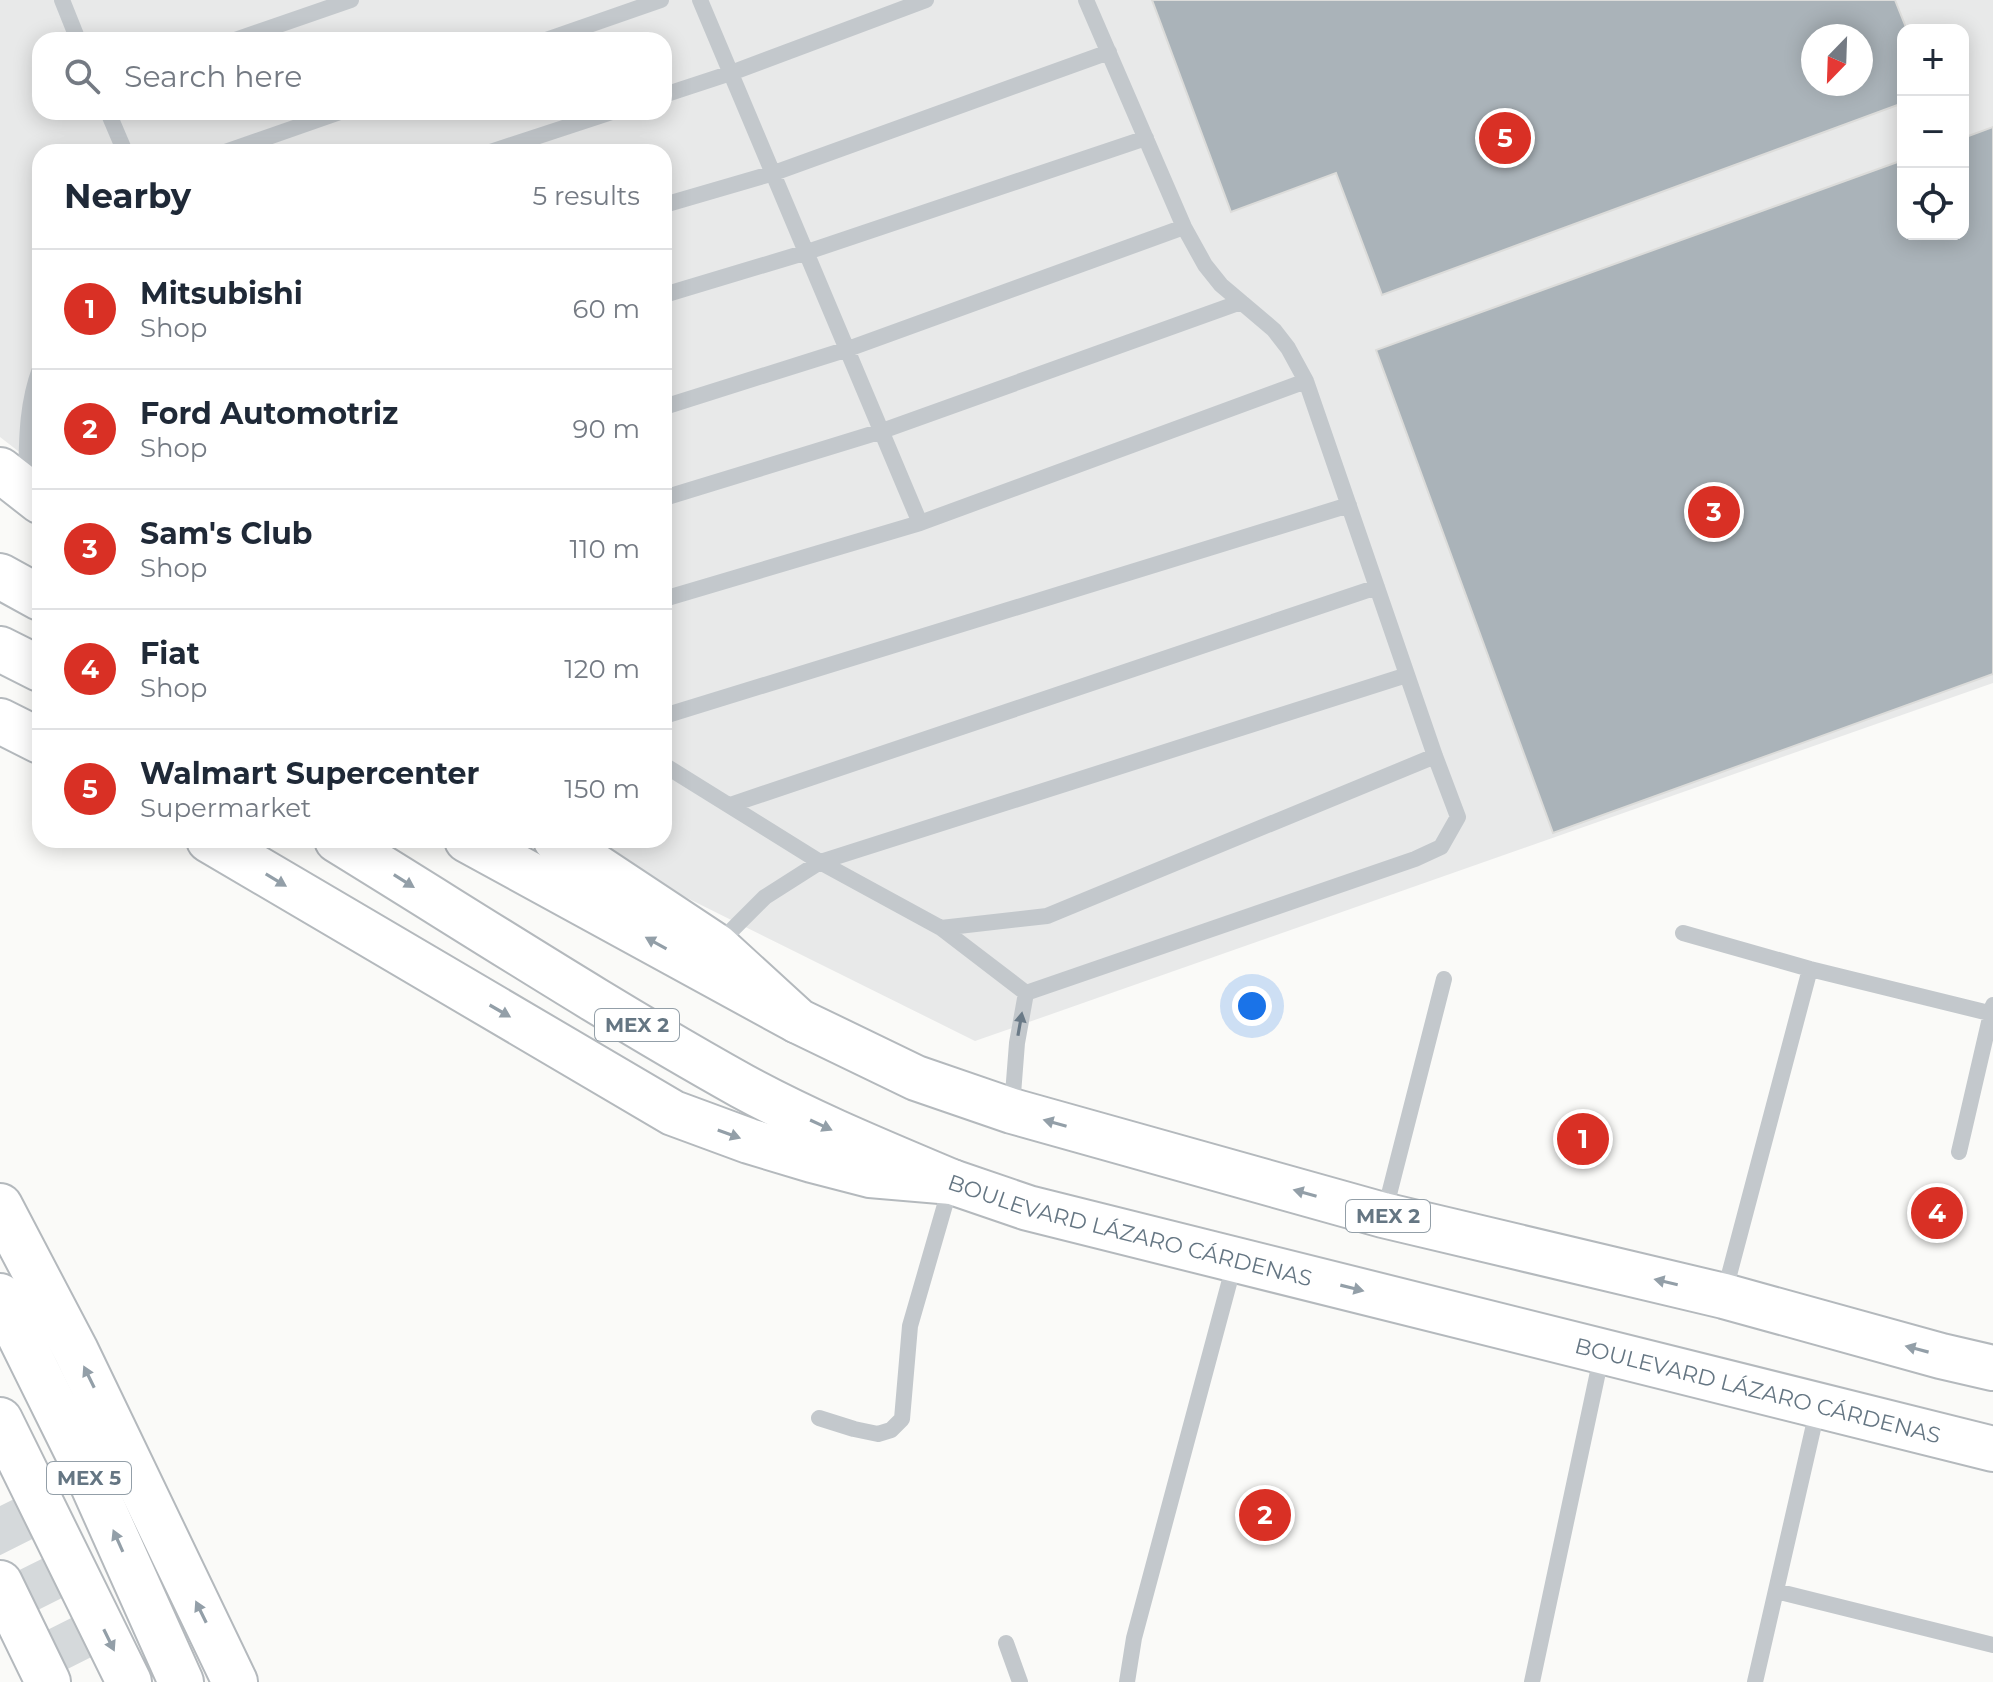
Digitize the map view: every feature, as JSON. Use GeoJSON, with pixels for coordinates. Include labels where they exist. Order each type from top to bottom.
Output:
{"type":"FeatureCollection","features":[{"type":"Feature","properties":{"kind":"highway"},"geometry":{"type":"LineString","coordinates":[[17,492],[32,517]]}},
{"type":"Feature","properties":{"kind":"highway"},"geometry":{"type":"LineString","coordinates":[[0,576],[32,594]]}},
{"type":"Feature","properties":{"kind":"highway"},"geometry":{"type":"LineString","coordinates":[[0,649],[32,665]]}},
{"type":"Feature","properties":{"kind":"highway"},"geometry":{"type":"LineString","coordinates":[[0,721],[32,739]]}},
{"type":"Feature","properties":{"kind":"highway"},"geometry":{"type":"LineString","coordinates":[[0,754],[32,745]]}},
{"type":"Feature","properties":{"kind":"highway"},"geometry":{"type":"LineString","coordinates":[[223,848],[673,1113],[761,1145],[870,1175],[952,1182]]}},
{"type":"Feature","properties":{"kind":"highway","name":"BOULEVARD LÁZARO CÁRDENAS"},"geometry":{"type":"LineString","coordinates":[[350,848],[627,1020],[744,1086],[820,1125],[952,1182],[1028,1208],[1993,1449]]}},
{"type":"Feature","properties":{"kind":"highway","name":"MEX 2"},"geometry":{"type":"LineString","coordinates":[[482,848],[798,1021],[916,1078],[1012,1111],[1383,1215],[1724,1296],[1993,1368]]}},
{"type":"Feature","properties":{"kind":"highway"},"geometry":{"type":"LineString","coordinates":[[568,848],[716,946],[798,1021]]}},
{"type":"Feature","properties":{"kind":"highway"},"geometry":{"type":"LineString","coordinates":[[0,1206],[76,1351],[235,1682]]}},
{"type":"Feature","properties":{"kind":"highway","name":"MEX 5"},"geometry":{"type":"LineString","coordinates":[[0,1296],[86,1470],[177,1673]]}},
{"type":"Feature","properties":{"kind":"highway","name":"MEX 5"},"geometry":{"type":"LineString","coordinates":[[0,1420],[129,1682]]}},
{"type":"Feature","properties":{"kind":"highway"},"geometry":{"type":"LineString","coordinates":[[0,1583],[48,1682]]}},
{"type":"Feature","properties":{"kind":"lane"},"geometry":{"type":"LineString","coordinates":[[258,32],[351,0]]}},
{"type":"Feature","properties":{"kind":"lane"},"geometry":{"type":"LineString","coordinates":[[569,32],[661,0]]}},
{"type":"Feature","properties":{"kind":"lane"},"geometry":{"type":"LineString","coordinates":[[700,0],[920,523]]}},
{"type":"Feature","properties":{"kind":"lane"},"geometry":{"type":"LineString","coordinates":[[672,92],[926,0]]}},
{"type":"Feature","properties":{"kind":"lane"},"geometry":{"type":"LineString","coordinates":[[1026,993],[1415,859],[1441,847],[1458,817],[1306,381],[1274,330],[1221,285],[1205,265],[1184,227],[1086,0]]}},
{"type":"Feature","properties":{"kind":"lane"},"geometry":{"type":"LineString","coordinates":[[67,1],[76,32]]}},
{"type":"Feature","properties":{"kind":"lane"},"geometry":{"type":"LineString","coordinates":[[672,203],[774,173],[1109,52]]}},
{"type":"Feature","properties":{"kind":"lane"},"geometry":{"type":"LineString","coordinates":[[111,120],[122,144]]}},
{"type":"Feature","properties":{"kind":"lane"},"geometry":{"type":"LineString","coordinates":[[248,144],[317,120]]}},
{"type":"Feature","properties":{"kind":"lane"},"geometry":{"type":"LineString","coordinates":[[514,144],[588,120]]}},
{"type":"Feature","properties":{"kind":"lane"},"geometry":{"type":"LineString","coordinates":[[672,293],[807,252],[1146,138]]}},
{"type":"Feature","properties":{"kind":"lane"},"geometry":{"type":"LineString","coordinates":[[672,404],[848,349],[1184,227]]}},
{"type":"Feature","properties":{"kind":"lane"},"geometry":{"type":"LineString","coordinates":[[672,496],[882,431],[1241,302]]}},
{"type":"Feature","properties":{"kind":"lane"},"geometry":{"type":"LineString","coordinates":[[672,597],[920,523],[1306,381]]}},
{"type":"Feature","properties":{"kind":"lane"},"geometry":{"type":"LineString","coordinates":[[17,492],[32,389]]}},
{"type":"Feature","properties":{"kind":"lane"},"geometry":{"type":"LineString","coordinates":[[672,714],[1349,505]]}},
{"type":"Feature","properties":{"kind":"lane"},"geometry":{"type":"LineString","coordinates":[[730,805],[1377,587]]}},
{"type":"Feature","properties":{"kind":"lane"},"geometry":{"type":"LineString","coordinates":[[716,946],[765,897],[820,862],[1407,675]]}},
{"type":"Feature","properties":{"kind":"lane"},"geometry":{"type":"LineString","coordinates":[[941,928],[1047,916],[1435,756]]}},
{"type":"Feature","properties":{"kind":"lane"},"geometry":{"type":"LineString","coordinates":[[672,770],[820,862],[941,928],[1026,993]]}},
{"type":"Feature","properties":{"kind":"lane"},"geometry":{"type":"LineString","coordinates":[[1683,933],[1810,969],[1992,1010],[1959,1152]]}},
{"type":"Feature","properties":{"kind":"lane"},"geometry":{"type":"LineString","coordinates":[[1724,1296],[1810,969]]}},
{"type":"Feature","properties":{"kind":"lane"},"geometry":{"type":"LineString","coordinates":[[1383,1215],[1444,979]]}},
{"type":"Feature","properties":{"kind":"lane"},"geometry":{"type":"LineString","coordinates":[[1012,1111],[1017,1043],[1026,993]]}},
{"type":"Feature","properties":{"kind":"lane"},"geometry":{"type":"LineString","coordinates":[[819,1418],[878,1434],[891,1430],[902,1419],[910,1326],[952,1182]]}},
{"type":"Feature","properties":{"kind":"lane"},"geometry":{"type":"LineString","coordinates":[[1127,1682],[1134,1638],[1236,1259]]}},
{"type":"Feature","properties":{"kind":"lane"},"geometry":{"type":"LineString","coordinates":[[1532,1682],[1602,1351]]}},
{"type":"Feature","properties":{"kind":"lane"},"geometry":{"type":"LineString","coordinates":[[1755,1682],[1819,1405]]}},
{"type":"Feature","properties":{"kind":"lane"},"geometry":{"type":"LineString","coordinates":[[1776,1591],[1993,1645]]}},
{"type":"Feature","properties":{"kind":"lane"},"geometry":{"type":"LineString","coordinates":[[1006,1643],[1020,1682]]}},
{"type":"Feature","properties":{"kind":"shaded area"},"geometry":{"type":"Polygon","coordinates":[[[0,0],[1993,0],[1993,683],[975,1041],[673,891],[606,848],[672,848],[672,144],[32,144],[32,462],[0,437],[0,0]]]}},
{"type":"Feature","properties":{"kind":"building"},"geometry":{"type":"Polygon","coordinates":[[[1152,0],[1895,0],[1905,24],[1897,24],[1897,105],[1382,295],[1336,173],[1231,212],[1152,0]]]}},
{"type":"Feature","properties":{"kind":"building"},"geometry":{"type":"Polygon","coordinates":[[[1993,127],[1993,674],[1553,833],[1376,350],[1897,162],[1897,240],[1969,240],[1969,136],[1993,127]]]}},
{"type":"Feature","properties":{"kind":"tunnel"},"geometry":{"type":"LineString","coordinates":[[0,1506],[88,1682]]}},
{"type":"Feature","properties":{"kind":"place","name":"Walmart Supercenter"},"geometry":{"type":"Point","coordinates":[1505,138]}},
{"type":"Feature","properties":{"kind":"place","name":"Sam's Club"},"geometry":{"type":"Point","coordinates":[1714,512]}},
{"type":"Feature","properties":{"kind":"place","name":"Mitsubishi"},"geometry":{"type":"Point","coordinates":[1583,1139]}},
{"type":"Feature","properties":{"kind":"place","name":"Fiat"},"geometry":{"type":"Point","coordinates":[1937,1213]}},
{"type":"Feature","properties":{"kind":"place","name":"Ford Automotriz"},"geometry":{"type":"Point","coordinates":[1265,1515]}}]}
